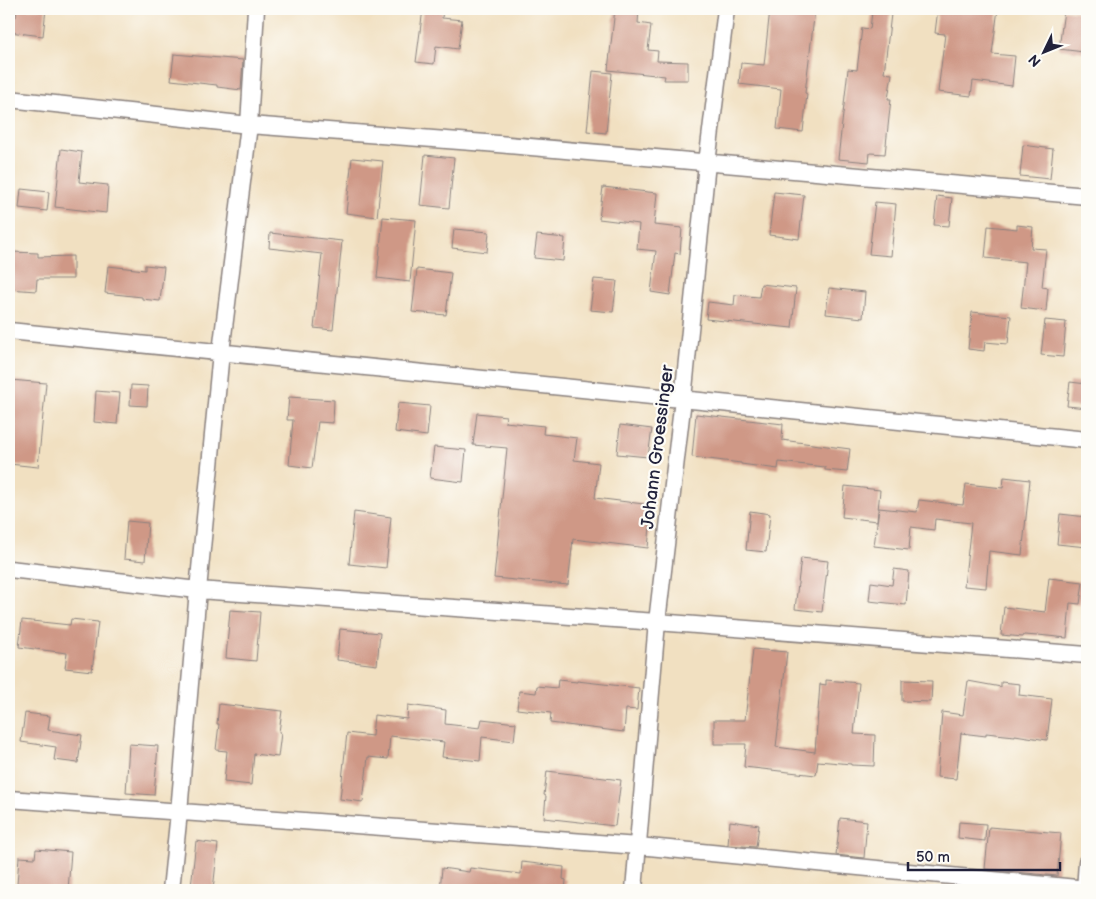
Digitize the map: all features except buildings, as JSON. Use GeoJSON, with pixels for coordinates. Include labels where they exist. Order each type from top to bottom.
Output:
{"type":"FeatureCollection","features":[{"type":"Feature","properties":{"kind":"street"},"geometry":{"type":"LineString","coordinates":[[171,890],[221,352],[249,124],[256,9]]}},
{"type":"Feature","properties":{"kind":"street","name":"Johann Groessinger"},"geometry":{"type":"LineString","coordinates":[[634,890],[657,622],[683,399],[707,163],[726,9]]}},
{"type":"Feature","properties":{"kind":"street"},"geometry":{"type":"LineString","coordinates":[[9,99],[249,124],[1087,196]]}},
{"type":"Feature","properties":{"kind":"street"},"geometry":{"type":"LineString","coordinates":[[9,331],[1087,440]]}},
{"type":"Feature","properties":{"kind":"street"},"geometry":{"type":"LineString","coordinates":[[9,569],[198,590],[657,622],[1087,655]]}},
{"type":"Feature","properties":{"kind":"street"},"geometry":{"type":"LineString","coordinates":[[9,799],[638,846],[1086,889],[1087,862]]}}]}
